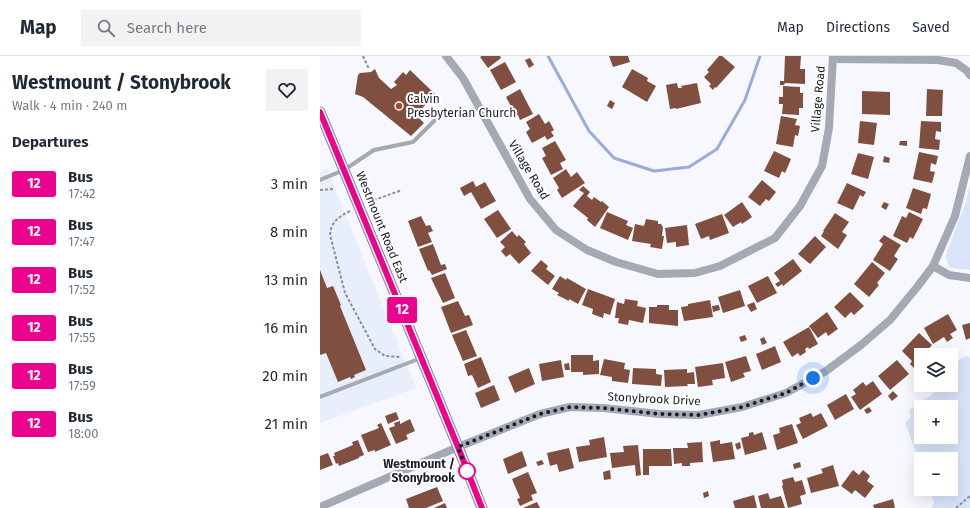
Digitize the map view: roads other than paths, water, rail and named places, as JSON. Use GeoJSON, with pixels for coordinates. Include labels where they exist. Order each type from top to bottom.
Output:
{"type":"FeatureCollection","features":[{"type":"Feature","properties":{"kind":"main road","name":"Westmount Road East"},"geometry":{"type":"LineString","coordinates":[[320,112],[482,508]]}},
{"type":"Feature","properties":{"kind":"street","name":"Village Road"},"geometry":{"type":"LineString","coordinates":[[446,56],[463,78],[530,199],[556,230],[587,250],[616,262],[658,274],[694,273],[720,266],[775,238],[800,206],[822,166],[829,128],[833,57]]}},
{"type":"Feature","properties":{"kind":"street"},"geometry":{"type":"LineString","coordinates":[[833,57],[938,60],[956,63],[966,70],[970,76]]}},
{"type":"Feature","properties":{"kind":"street","name":"Stonybrook Drive"},"geometry":{"type":"LineString","coordinates":[[320,507],[458,447],[540,414],[570,407],[603,408],[660,414],[699,415],[742,407],[786,393],[826,371],[861,345],[890,320],[933,266],[955,216],[970,156]]}},
{"type":"Feature","properties":{"kind":"street"},"geometry":{"type":"LineString","coordinates":[[933,266],[949,275],[970,278]]}},
{"type":"Feature","properties":{"kind":"lane"},"geometry":{"type":"LineString","coordinates":[[320,180],[344,170],[374,150],[413,142],[436,119]]}},
{"type":"Feature","properties":{"kind":"lane"},"geometry":{"type":"LineString","coordinates":[[320,397],[421,358]]}},
{"type":"Feature","properties":{"kind":"waterway"},"geometry":{"type":"LineString","coordinates":[[548,56],[589,131],[614,158],[654,171],[689,167],[717,149],[745,100],[760,56]]}},
{"type":"Feature","properties":{"kind":"place","name":"Calvin Presbyterian Church"},"geometry":{"type":"Point","coordinates":[399,106]}},
{"type":"Feature","properties":{"kind":"place","name":"Westmount / Stonybrook"},"geometry":{"type":"Point","coordinates":[467,471]}}]}
